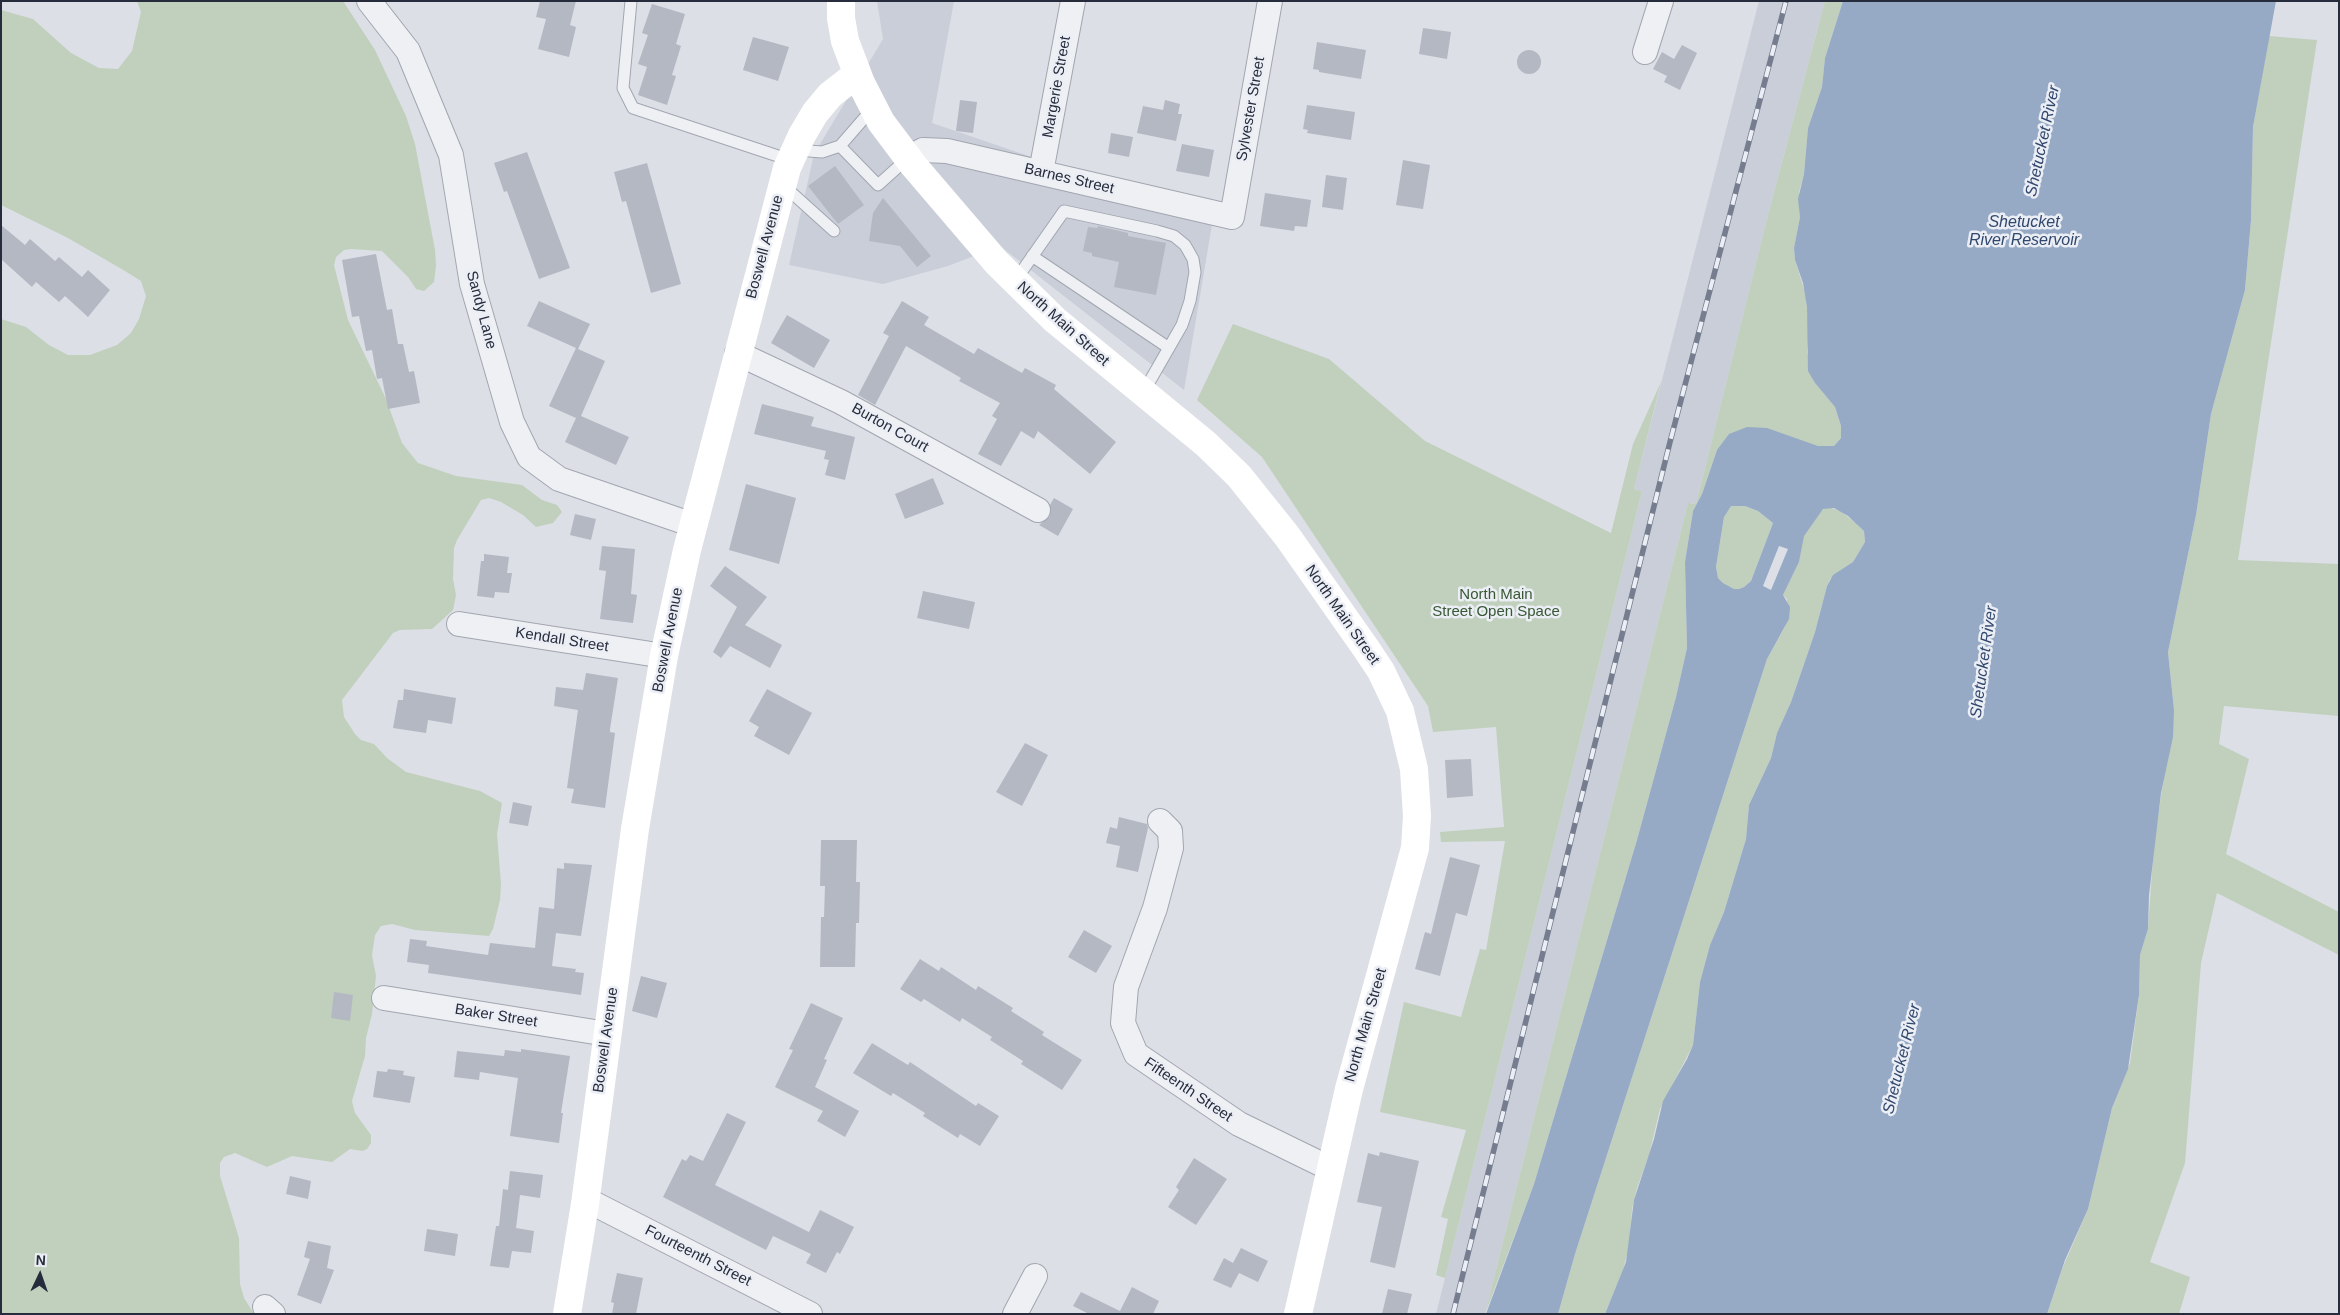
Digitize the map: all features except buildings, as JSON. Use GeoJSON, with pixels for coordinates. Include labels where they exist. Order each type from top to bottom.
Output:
{"type":"FeatureCollection","features":[{"type":"Feature","properties":{"kind":"main road"},"geometry":{"type":"LineString","coordinates":[[841,1],[843,31],[857,74]]}},
{"type":"Feature","properties":{"kind":"main road","name":"Boswell Avenue"},"geometry":{"type":"LineString","coordinates":[[567,1314],[585,1199],[634,829],[664,656],[693,525],[737,353],[789,165],[823,102],[857,74]]}},
{"type":"Feature","properties":{"kind":"main road","name":"North Main Street"},"geometry":{"type":"LineString","coordinates":[[857,74],[873,108],[908,158],[972,236],[1015,281],[1081,343],[1223,460],[1252,491],[1287,536],[1380,671],[1400,711],[1410,749],[1416,790],[1415,848],[1349,1089],[1298,1314]]}},
{"type":"Feature","properties":{"kind":"street","name":"Sandy Lane"},"geometry":{"type":"LineString","coordinates":[[369,1],[408,51],[451,155],[472,284],[512,422],[529,457],[558,479],[693,525]]}},
{"type":"Feature","properties":{"kind":"street","name":"Margerie Street"},"geometry":{"type":"LineString","coordinates":[[1041,172],[1072,1]]}},
{"type":"Feature","properties":{"kind":"street","name":"Sylvester Street"},"geometry":{"type":"LineString","coordinates":[[1232,217],[1270,1]]}},
{"type":"Feature","properties":{"kind":"street"},"geometry":{"type":"LineString","coordinates":[[1645,52],[1661,1]]}},
{"type":"Feature","properties":{"kind":"street","name":"Barnes Street"},"geometry":{"type":"LineString","coordinates":[[908,158],[916,152],[938,150],[1232,217]]}},
{"type":"Feature","properties":{"kind":"street","name":"Burton Court"},"geometry":{"type":"LineString","coordinates":[[737,353],[841,402],[1038,510]]}},
{"type":"Feature","properties":{"kind":"street","name":"Kendall Street"},"geometry":{"type":"LineString","coordinates":[[459,624],[664,656]]}},
{"type":"Feature","properties":{"kind":"street","name":"Fifteenth Street"},"geometry":{"type":"LineString","coordinates":[[1160,821],[1170,831],[1172,848],[1155,908],[1126,987],[1123,1023],[1136,1054],[1239,1124],[1330,1168]]}},
{"type":"Feature","properties":{"kind":"street","name":"Baker Street"},"geometry":{"type":"LineString","coordinates":[[384,998],[607,1034]]}},
{"type":"Feature","properties":{"kind":"street","name":"Fourteenth Street"},"geometry":{"type":"LineString","coordinates":[[585,1199],[810,1314]]}},
{"type":"Feature","properties":{"kind":"street"},"geometry":{"type":"LineString","coordinates":[[1016,1314],[1035,1276]]}},
{"type":"Feature","properties":{"kind":"lane"},"geometry":{"type":"LineString","coordinates":[[631,1],[623,88],[633,108],[789,165],[834,231]]}},
{"type":"Feature","properties":{"kind":"lane"},"geometry":{"type":"LineString","coordinates":[[789,165],[840,146],[873,108]]}},
{"type":"Feature","properties":{"kind":"lane"},"geometry":{"type":"LineString","coordinates":[[840,146],[878,185],[908,158]]}},
{"type":"Feature","properties":{"kind":"lane"},"geometry":{"type":"LineString","coordinates":[[1015,281],[1064,211],[1157,230],[1174,236],[1185,245],[1193,259],[1195,272],[1182,325],[1143,393]]}},
{"type":"Feature","properties":{"kind":"lane"},"geometry":{"type":"LineString","coordinates":[[1032,256],[1169,348]]}},
{"type":"Feature","properties":{"kind":"shaded area"},"geometry":{"type":"Polygon","coordinates":[[[877,1],[954,1],[932,123],[1213,219],[1184,390],[1000,246],[948,266],[883,284],[789,265],[814,154],[883,39],[877,1]]]}},
{"type":"Feature","properties":{"kind":"shaded area"},"geometry":{"type":"Polygon","coordinates":[[[1759,1],[1825,1],[1768,215],[1696,504],[1688,503],[1485,1314],[1436,1314],[1642,491],[1634,489],[1759,1]]]}},
{"type":"Feature","properties":{"kind":"green space"},"geometry":{"type":"Polygon","coordinates":[[[137,1],[343,1],[375,50],[406,116],[415,144],[435,250],[436,266],[434,282],[424,291],[416,289],[408,277],[382,251],[344,250],[336,257],[334,265],[348,320],[386,399],[402,443],[418,463],[456,476],[522,485],[542,500],[557,505],[562,512],[553,523],[536,527],[523,515],[501,502],[489,498],[481,500],[454,548],[453,579],[456,595],[453,610],[432,629],[400,630],[393,633],[342,700],[344,717],[355,734],[361,740],[374,744],[387,758],[406,772],[480,791],[502,803],[497,834],[501,884],[500,900],[493,929],[489,936],[415,930],[392,924],[381,926],[375,935],[372,955],[376,976],[372,1014],[366,1038],[365,1056],[352,1101],[355,1113],[371,1135],[371,1143],[367,1149],[363,1151],[350,1149],[332,1162],[292,1156],[267,1167],[235,1153],[224,1157],[220,1163],[220,1176],[239,1238],[240,1284],[244,1298],[254,1314],[1,1314],[1,319],[26,327],[49,345],[68,355],[90,355],[117,345],[131,333],[139,319],[146,296],[141,281],[68,238],[1,205],[1,10],[33,19],[71,53],[99,68],[118,69],[132,51],[141,12],[137,1]]]}},
{"type":"Feature","properties":{"kind":"green space"},"geometry":{"type":"Polygon","coordinates":[[[1825,1],[1843,1],[1825,58],[1822,87],[1808,128],[1804,174],[1799,192],[1800,217],[1794,248],[1795,260],[1806,296],[1809,334],[1807,352],[1815,383],[1835,407],[1841,426],[1841,438],[1834,446],[1818,446],[1807,443],[1717,450],[1702,494],[1693,511],[1685,562],[1687,648],[1676,697],[1637,840],[1534,1184],[1485,1314],[1688,503],[1696,504],[1768,215],[1825,1]]]}},
{"type":"Feature","properties":{"kind":"green space"},"geometry":{"type":"Polygon","coordinates":[[[2269,36],[2317,40],[2238,560],[2339,564],[2339,716],[2224,706],[2219,744],[2249,759],[2226,854],[2339,912],[2339,955],[2217,893],[2201,963],[2185,1163],[2150,1262],[2190,1277],[2179,1314],[2047,1314],[2063,1267],[2088,1209],[2112,1108],[2130,1063],[2139,995],[2140,955],[2148,929],[2154,843],[2174,710],[2168,652],[2196,515],[2211,414],[2245,290],[2251,220],[2253,127],[2269,36]]]}},
{"type":"Feature","properties":{"kind":"green space","name":"North Main Street Open Space"},"geometry":{"type":"Polygon","coordinates":[[[1233,324],[1329,359],[1425,441],[1611,533],[1633,444],[1661,382],[1634,489],[1642,491],[1445,1278],[1436,1275],[1448,1219],[1441,1217],[1466,1130],[1380,1112],[1404,1002],[1461,1017],[1480,949],[1486,950],[1505,841],[1441,842],[1440,832],[1504,827],[1496,727],[1433,732],[1428,706],[1262,457],[1197,400],[1233,324]]]}},
{"type":"Feature","properties":{"kind":"green space"},"geometry":{"type":"Polygon","coordinates":[[[1730,506],[1745,506],[1758,511],[1773,523],[1751,581],[1739,589],[1734,589],[1723,583],[1718,578],[1716,567],[1724,517],[1730,506]]]}},
{"type":"Feature","properties":{"kind":"green space"},"geometry":{"type":"Polygon","coordinates":[[[1828,507],[1840,511],[1856,523],[1864,531],[1865,542],[1853,562],[1830,579],[1815,632],[1791,702],[1777,733],[1771,758],[1749,805],[1746,839],[1724,912],[1710,945],[1700,982],[1693,1045],[1660,1109],[1649,1155],[1637,1188],[1632,1209],[1629,1247],[1623,1270],[1605,1314],[1558,1314],[1575,1254],[1767,659],[1785,627],[1787,599],[1783,595],[1799,562],[1803,536],[1818,512],[1828,507]]]}},
{"type":"Feature","properties":{"kind":"water","name":"Shetucket River Reservoir"},"geometry":{"type":"Polygon","coordinates":[[[1843,1],[2276,1],[2253,127],[2251,220],[2245,290],[2211,414],[2196,515],[2168,652],[2174,710],[2173,737],[2161,793],[2149,895],[2148,929],[2140,955],[2139,995],[2128,1069],[2112,1108],[2088,1209],[2065,1260],[2047,1314],[1605,1314],[1626,1262],[1634,1200],[1654,1139],[1663,1101],[1693,1045],[1700,982],[1710,945],[1724,912],[1746,839],[1749,805],[1771,758],[1777,733],[1791,702],[1815,632],[1827,586],[1833,575],[1853,562],[1865,542],[1864,531],[1848,516],[1834,508],[1823,509],[1804,536],[1799,562],[1783,595],[1790,607],[1789,619],[1767,659],[1575,1254],[1558,1314],[1486,1314],[1534,1184],[1637,840],[1676,697],[1687,648],[1685,562],[1693,511],[1702,494],[1717,450],[1729,434],[1747,427],[1767,428],[1818,446],[1834,446],[1841,438],[1841,426],[1835,407],[1815,383],[1808,371],[1807,307],[1803,283],[1795,260],[1794,248],[1800,217],[1798,199],[1804,174],[1808,128],[1822,87],[1825,58],[1843,1]],[[1731,506],[1724,517],[1716,567],[1718,578],[1723,583],[1734,589],[1739,589],[1751,581],[1773,523],[1758,511],[1745,506],[1731,506]],[[1779,546],[1763,586],[1771,590],[1788,549],[1779,546]]]}},
{"type":"Feature","properties":{"kind":"railway"},"geometry":{"type":"LineString","coordinates":[[1453,1314],[1670,442],[1786,1]]}},
{"type":"Feature","properties":{"kind":"water label","name":"Shetucket River"},"geometry":{"type":"Point","coordinates":[2043,141]}},
{"type":"Feature","properties":{"kind":"water label","name":"Shetucket River"},"geometry":{"type":"Point","coordinates":[1984,662]}},
{"type":"Feature","properties":{"kind":"water label","name":"Shetucket River"},"geometry":{"type":"Point","coordinates":[1902,1059]}}]}
